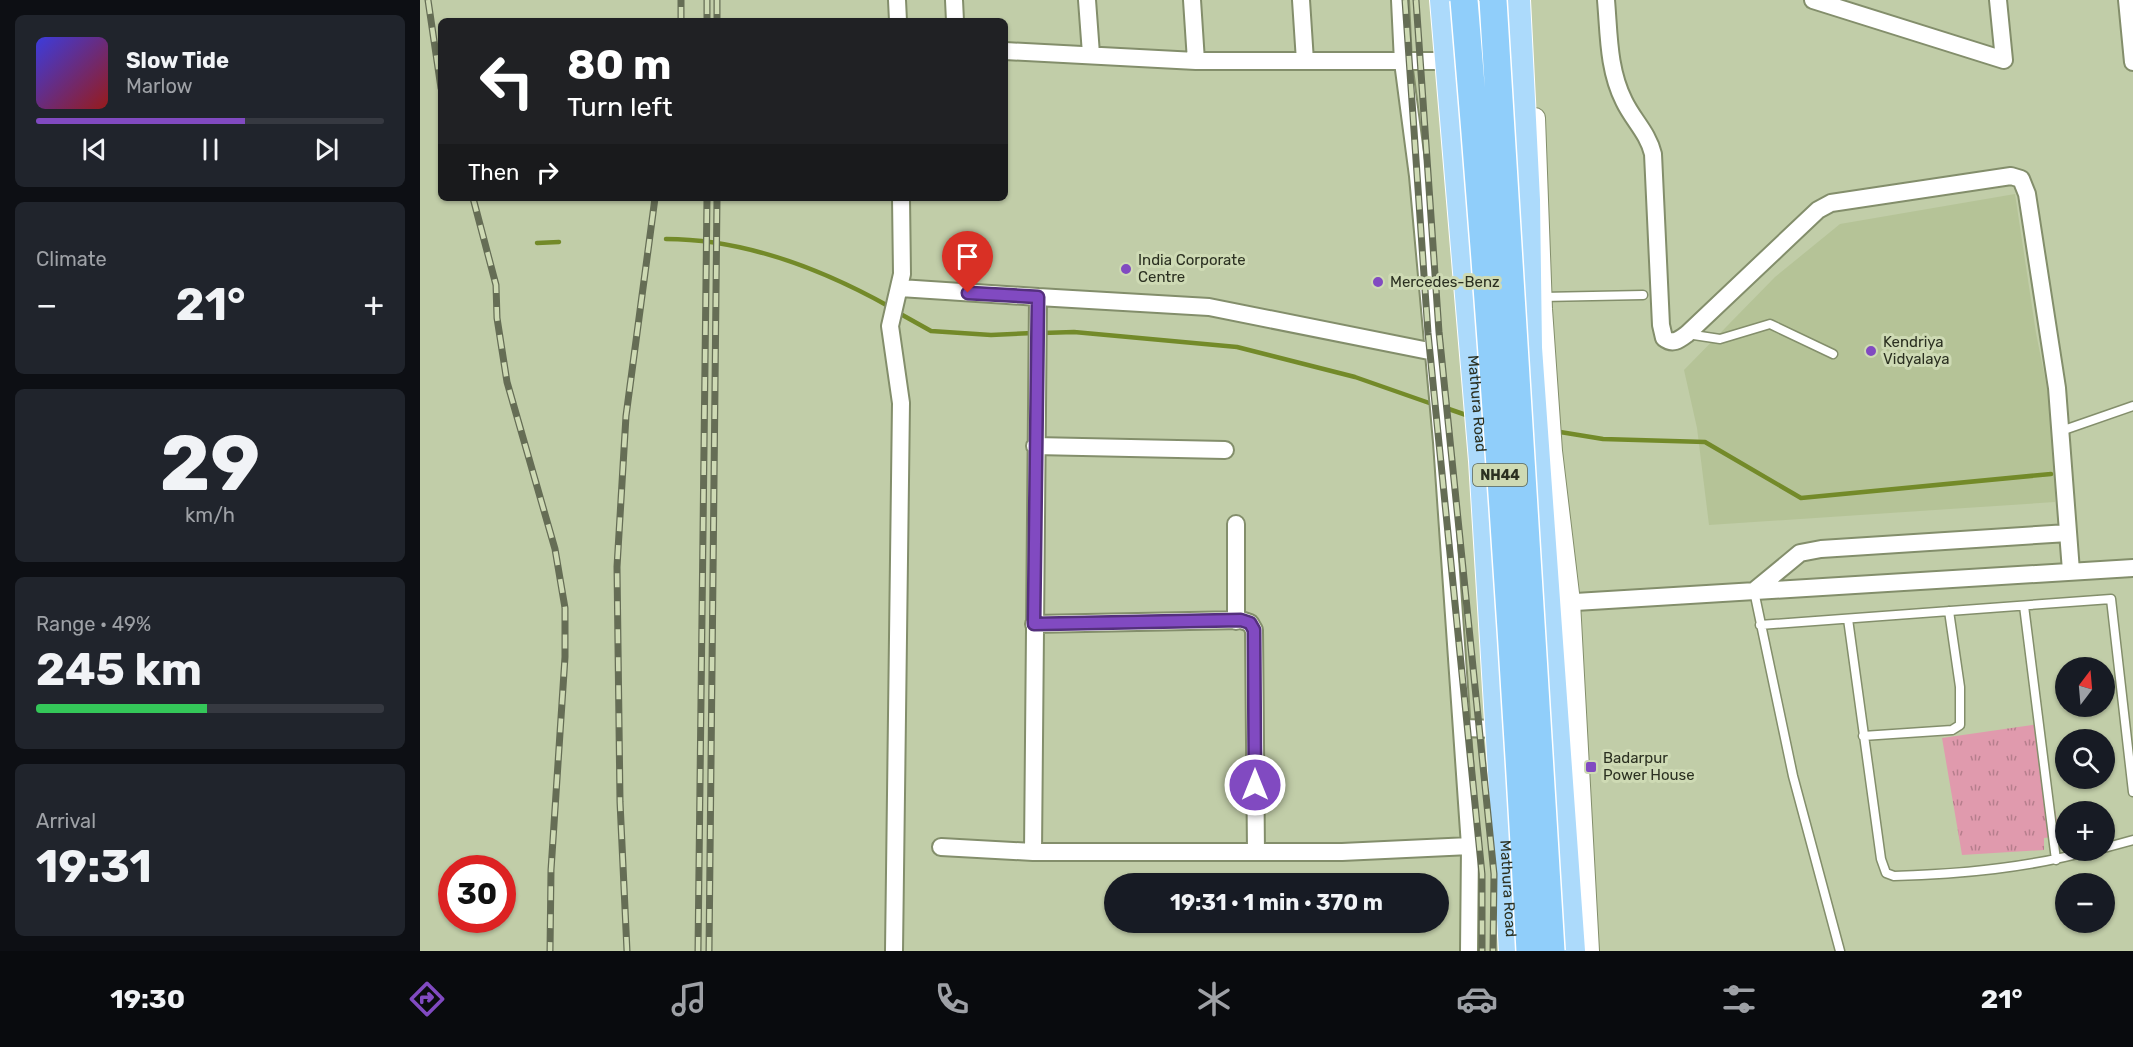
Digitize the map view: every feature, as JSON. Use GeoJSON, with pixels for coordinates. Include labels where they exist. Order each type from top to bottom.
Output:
{"type":"FeatureCollection","features":[{"type":"Feature","properties":{"kind":"highway","name":"Mathura Road"},"geometry":{"type":"LineString","coordinates":[[1464,0],[1484,236],[1520,759],[1530,951]]}},
{"type":"Feature","properties":{"kind":"highway","name":"NH44"},"geometry":{"type":"LineString","coordinates":[[1492,0],[1551,951]]}},
{"type":"Feature","properties":{"kind":"main road","name":"Mathura Road"},"geometry":{"type":"LineString","coordinates":[[1443,0],[1478,419],[1512,951]]}},
{"type":"Feature","properties":{"kind":"main road"},"geometry":{"type":"LineString","coordinates":[[1516,0],[1543,431],[1542,533],[1558,603],[1566,734],[1572,951]]}},
{"type":"Feature","properties":{"kind":"main road"},"geometry":{"type":"LineString","coordinates":[[1486,533],[1542,533]]}},
{"type":"Feature","properties":{"kind":"main road"},"geometry":{"type":"LineString","coordinates":[[1499,729],[1566,734]]}},
{"type":"Feature","properties":{"kind":"street"},"geometry":{"type":"LineString","coordinates":[[897,0],[898,18]]}},
{"type":"Feature","properties":{"kind":"street"},"geometry":{"type":"LineString","coordinates":[[954,0],[955,18]]}},
{"type":"Feature","properties":{"kind":"street"},"geometry":{"type":"LineString","coordinates":[[1087,0],[1091,54]]}},
{"type":"Feature","properties":{"kind":"street"},"geometry":{"type":"LineString","coordinates":[[1192,0],[1196,61]]}},
{"type":"Feature","properties":{"kind":"street"},"geometry":{"type":"LineString","coordinates":[[1301,0],[1305,62]]}},
{"type":"Feature","properties":{"kind":"street"},"geometry":{"type":"LineString","coordinates":[[1400,0],[1403,62],[1418,176],[1439,408],[1463,728],[1470,846],[1469,951]]}},
{"type":"Feature","properties":{"kind":"street"},"geometry":{"type":"LineString","coordinates":[[1606,0],[1614,78],[1624,103],[1644,131],[1653,154],[1661,331],[1669,341],[1680,340],[1818,210],[1830,203],[2011,176],[2021,179],[2026,186],[2058,388],[2072,571]]}},
{"type":"Feature","properties":{"kind":"street"},"geometry":{"type":"LineString","coordinates":[[1813,0],[2004,60],[1998,0]]}},
{"type":"Feature","properties":{"kind":"street"},"geometry":{"type":"LineString","coordinates":[[2127,0],[2133,62]]}},
{"type":"Feature","properties":{"kind":"street"},"geometry":{"type":"LineString","coordinates":[[1008,51],[1196,61],[1447,62]]}},
{"type":"Feature","properties":{"kind":"street"},"geometry":{"type":"LineString","coordinates":[[1521,87],[1535,105],[1540,190],[1543,431],[1558,603],[2133,567]]}},
{"type":"Feature","properties":{"kind":"street"},"geometry":{"type":"LineString","coordinates":[[894,951],[901,414],[900,388],[890,335],[903,261],[901,201]]}},
{"type":"Feature","properties":{"kind":"street"},"geometry":{"type":"LineString","coordinates":[[900,288],[1037,304],[1209,307],[1434,352]]}},
{"type":"Feature","properties":{"kind":"street"},"geometry":{"type":"LineString","coordinates":[[1033,852],[1037,304]]}},
{"type":"Feature","properties":{"kind":"street"},"geometry":{"type":"LineString","coordinates":[[1035,446],[1225,450]]}},
{"type":"Feature","properties":{"kind":"street"},"geometry":{"type":"LineString","coordinates":[[1236,524],[1236,621]]}},
{"type":"Feature","properties":{"kind":"street"},"geometry":{"type":"LineString","coordinates":[[1754,591],[1783,564],[1800,553],[1810,551],[2068,533]]}},
{"type":"Feature","properties":{"kind":"street"},"geometry":{"type":"LineString","coordinates":[[1034,624],[1236,621],[1250,623],[1254,630],[1256,852]]}},
{"type":"Feature","properties":{"kind":"street"},"geometry":{"type":"LineString","coordinates":[[1463,728],[1499,729]]}},
{"type":"Feature","properties":{"kind":"street"},"geometry":{"type":"LineString","coordinates":[[1566,734],[1589,951]]}},
{"type":"Feature","properties":{"kind":"street"},"geometry":{"type":"LineString","coordinates":[[941,847],[1033,852],[1363,852],[1470,846]]}},
{"type":"Feature","properties":{"kind":"lane"},"geometry":{"type":"LineString","coordinates":[[1541,297],[1643,295]]}},
{"type":"Feature","properties":{"kind":"lane"},"geometry":{"type":"LineString","coordinates":[[1687,334],[1720,339],[1770,324],[1833,354]]}},
{"type":"Feature","properties":{"kind":"lane"},"geometry":{"type":"LineString","coordinates":[[2061,431],[2133,406]]}},
{"type":"Feature","properties":{"kind":"lane"},"geometry":{"type":"LineString","coordinates":[[1754,591],[1793,776],[1840,951]]}},
{"type":"Feature","properties":{"kind":"lane"},"geometry":{"type":"LineString","coordinates":[[1760,625],[2111,599],[2133,792]]}},
{"type":"Feature","properties":{"kind":"lane"},"geometry":{"type":"LineString","coordinates":[[2024,606],[2055,852]]}},
{"type":"Feature","properties":{"kind":"lane"},"geometry":{"type":"LineString","coordinates":[[1863,736],[1952,730],[1960,725],[1960,687],[1949,611]]}},
{"type":"Feature","properties":{"kind":"lane"},"geometry":{"type":"LineString","coordinates":[[1848,619],[1881,859],[1886,873],[1894,876],[1963,874],[2055,860]]}},
{"type":"Feature","properties":{"kind":"lane"},"geometry":{"type":"LineString","coordinates":[[2115,845],[2133,840]]}},
{"type":"Feature","properties":{"kind":"shaded area","name":"Kendriya Vidyalaya"},"geometry":{"type":"Polygon","coordinates":[[[2015,194],[2036,333],[2056,433],[2055,502],[1709,525],[1697,428],[1684,370],[1775,277],[1840,224],[2015,194]]]}},
{"type":"Feature","properties":{"kind":"green space"},"geometry":{"type":"Polygon","coordinates":[[[2039,724],[2055,809],[2055,837],[2044,838],[2044,850],[1962,855],[1942,738],[2039,724]]]}},
{"type":"Feature","properties":{"kind":"waterway"},"geometry":{"type":"LineString","coordinates":[[666,239],[696,240],[754,250],[837,280],[890,307]]}},
{"type":"Feature","properties":{"kind":"waterway"},"geometry":{"type":"LineString","coordinates":[[537,243],[559,242]]}},
{"type":"Feature","properties":{"kind":"waterway"},"geometry":{"type":"LineString","coordinates":[[897,312],[931,331],[991,335],[1033,333]]}},
{"type":"Feature","properties":{"kind":"waterway"},"geometry":{"type":"LineString","coordinates":[[1042,333],[1074,332],[1237,347],[1355,377],[1435,405]]}},
{"type":"Feature","properties":{"kind":"waterway"},"geometry":{"type":"LineString","coordinates":[[1443,407],[1469,416]]}},
{"type":"Feature","properties":{"kind":"waterway"},"geometry":{"type":"LineString","coordinates":[[1554,431],[1603,439],[1705,442],[1801,498],[2051,474]]}},
{"type":"Feature","properties":{"kind":"railway"},"geometry":{"type":"LineString","coordinates":[[428,0],[438,68]]}},
{"type":"Feature","properties":{"kind":"railway"},"geometry":{"type":"LineString","coordinates":[[681,0],[681,18]]}},
{"type":"Feature","properties":{"kind":"railway"},"geometry":{"type":"LineString","coordinates":[[707,0],[707,18]]}},
{"type":"Feature","properties":{"kind":"railway"},"geometry":{"type":"LineString","coordinates":[[717,0],[717,18]]}},
{"type":"Feature","properties":{"kind":"railway"},"geometry":{"type":"LineString","coordinates":[[1405,0],[1428,333],[1482,874],[1482,951]]}},
{"type":"Feature","properties":{"kind":"railway"},"geometry":{"type":"LineString","coordinates":[[1416,0],[1439,332],[1494,874],[1493,951]]}},
{"type":"Feature","properties":{"kind":"railway"},"geometry":{"type":"LineString","coordinates":[[474,201],[496,285],[497,318],[507,382],[555,549],[565,608],[565,657],[551,870],[550,951]]}},
{"type":"Feature","properties":{"kind":"railway"},"geometry":{"type":"LineString","coordinates":[[627,951],[620,802],[617,567],[626,416],[655,201]]}},
{"type":"Feature","properties":{"kind":"railway"},"geometry":{"type":"LineString","coordinates":[[698,951],[707,201]]}},
{"type":"Feature","properties":{"kind":"railway"},"geometry":{"type":"LineString","coordinates":[[709,951],[717,201]]}},
{"type":"Feature","properties":{"kind":"place","name":"India Corporate Centre"},"geometry":{"type":"Point","coordinates":[1126,269]}},
{"type":"Feature","properties":{"kind":"place","name":"Mercedes-Benz"},"geometry":{"type":"Point","coordinates":[1378,282]}},
{"type":"Feature","properties":{"kind":"place","name":"Kendriya Vidyalaya"},"geometry":{"type":"Point","coordinates":[1871,351]}},
{"type":"Feature","properties":{"kind":"place","name":"Badarpur Power House"},"geometry":{"type":"Point","coordinates":[1591,767]}},
{"type":"Feature","properties":{"kind":"route"},"geometry":{"type":"LineString","coordinates":[[968,293],[1038,297],[1034,624],[1241,620],[1250,623],[1254,630],[1255,785]]}}]}
